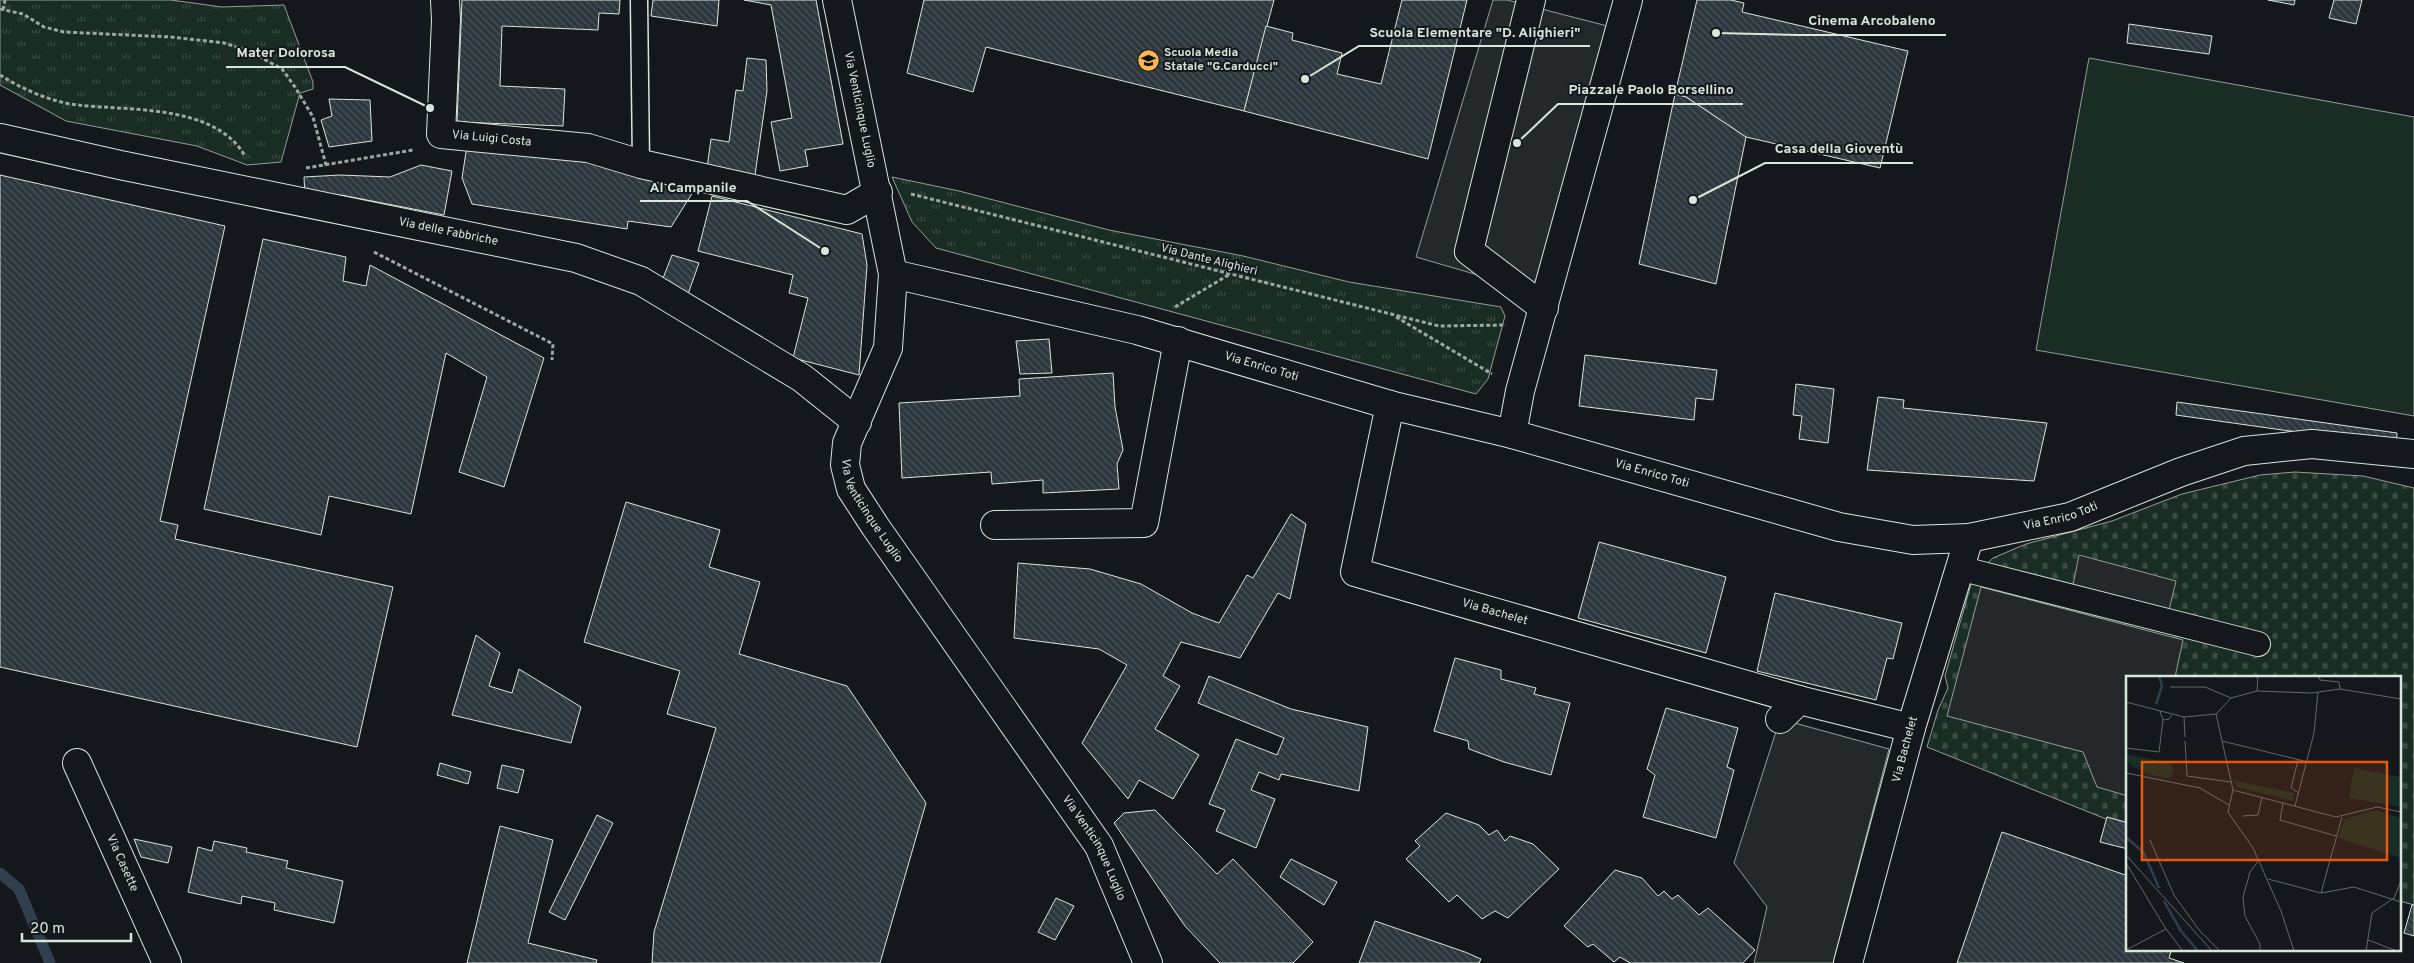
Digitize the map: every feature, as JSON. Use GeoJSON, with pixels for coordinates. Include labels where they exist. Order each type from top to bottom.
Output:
{"type":"FeatureCollection","features":[{"type":"Feature","properties":{"kind":"street","name":"Via Luigi Costa"},"geometry":{"type":"LineString","coordinates":[[445,0],[446,20],[441,134],[588,148],[641,164],[847,210],[878,192]]}},
{"type":"Feature","properties":{"kind":"street","name":"Via Venticinque Luglio"},"geometry":{"type":"LineString","coordinates":[[837,0],[878,192],[893,274],[888,348],[847,443],[845,465],[851,489],[1098,846],[1148,963]]}},
{"type":"Feature","properties":{"kind":"street"},"geometry":{"type":"LineString","coordinates":[[1531,0],[1469,251],[1541,316]]}},
{"type":"Feature","properties":{"kind":"street"},"geometry":{"type":"LineString","coordinates":[[1512,434],[1520,391],[1628,0]]}},
{"type":"Feature","properties":{"kind":"street","name":"Via delle Fabbriche"},"geometry":{"type":"LineString","coordinates":[[0,138],[247,191],[576,258],[640,281],[802,378],[857,422]]}},
{"type":"Feature","properties":{"kind":"street","name":"Via Enrico Toti"},"geometry":{"type":"LineString","coordinates":[[893,274],[1137,330],[1390,404],[1512,434],[1839,527],[1913,540],[1969,538],[2070,518],[2181,472],[2244,451],[2312,444],[2414,454]]}},
{"type":"Feature","properties":{"kind":"street"},"geometry":{"type":"LineString","coordinates":[[995,525],[1144,523],[1178,341]]}},
{"type":"Feature","properties":{"kind":"street","name":"Via Bachelet"},"geometry":{"type":"LineString","coordinates":[[1390,404],[1355,572],[1799,700]]}},
{"type":"Feature","properties":{"kind":"street","name":"Via Bachelet"},"geometry":{"type":"LineString","coordinates":[[1848,963],[1911,728],[1969,538]]}},
{"type":"Feature","properties":{"kind":"street"},"geometry":{"type":"LineString","coordinates":[[1959,568],[2258,644]]}},
{"type":"Feature","properties":{"kind":"street"},"geometry":{"type":"LineString","coordinates":[[1780,719],[1799,700],[1911,728]]}},
{"type":"Feature","properties":{"kind":"street","name":"Via Casette"},"geometry":{"type":"LineString","coordinates":[[77,763],[168,963]]}},
{"type":"Feature","properties":{"kind":"lane"},"geometry":{"type":"LineString","coordinates":[[639,0],[641,164]]}},
{"type":"Feature","properties":{"kind":"path"},"geometry":{"type":"LineString","coordinates":[[5,0],[2,9],[23,14],[44,26],[64,32],[198,40],[224,43],[250,50],[282,69],[314,117],[326,165]]}},
{"type":"Feature","properties":{"kind":"path"},"geometry":{"type":"LineString","coordinates":[[0,75],[17,86],[77,105],[152,110],[190,118],[224,132],[241,149],[247,160],[247,191]]}},
{"type":"Feature","properties":{"kind":"path"},"geometry":{"type":"LineString","coordinates":[[299,169],[435,146],[441,134]]}},
{"type":"Feature","properties":{"kind":"path","name":"Via Dante Alighieri"},"geometry":{"type":"LineString","coordinates":[[878,192],[894,190],[1439,326],[1541,316]]}},
{"type":"Feature","properties":{"kind":"path"},"geometry":{"type":"LineString","coordinates":[[371,251],[553,344],[552,360]]}},
{"type":"Feature","properties":{"kind":"path"},"geometry":{"type":"LineString","coordinates":[[1137,330],[1231,274]]}},
{"type":"Feature","properties":{"kind":"path"},"geometry":{"type":"LineString","coordinates":[[1392,314],[1520,391]]}},
{"type":"Feature","properties":{"kind":"green space"},"geometry":{"type":"Polygon","coordinates":[[[0,0],[171,0],[222,7],[284,5],[313,82],[313,89],[300,93],[281,162],[247,165],[197,146],[66,121],[0,85],[0,0]]]}},
{"type":"Feature","properties":{"kind":"green space"},"geometry":{"type":"Polygon","coordinates":[[[2089,58],[2414,117],[2414,416],[2036,350],[2089,58]]]}},
{"type":"Feature","properties":{"kind":"green space"},"geometry":{"type":"Polygon","coordinates":[[[892,177],[959,191],[1109,230],[1243,256],[1349,282],[1501,307],[1505,316],[1488,379],[1476,394],[936,248],[912,222],[892,177]]]}},
{"type":"Feature","properties":{"kind":"green space"},"geometry":{"type":"Polygon","coordinates":[[[2295,472],[2363,476],[2414,488],[2414,905],[2402,902],[2402,676],[2126,676],[2126,822],[2107,817],[2106,819],[1927,747],[1938,710],[1948,688],[1945,676],[1973,577],[1993,558],[2026,544],[2112,521],[2182,494],[2260,475],[2295,472]]]}},
{"type":"Feature","properties":{"kind":"shaded area"},"geometry":{"type":"Polygon","coordinates":[[[1493,0],[1507,0],[1615,28],[1543,294],[1416,257],[1493,0]]]}},
{"type":"Feature","properties":{"kind":"shaded area"},"geometry":{"type":"Polygon","coordinates":[[[2079,555],[2176,581],[2169,610],[2073,585],[2079,555]]]}},
{"type":"Feature","properties":{"kind":"shaded area"},"geometry":{"type":"Polygon","coordinates":[[[1981,587],[2183,640],[2175,676],[2126,676],[2126,795],[2097,787],[2083,752],[1947,716],[1981,587]]]}},
{"type":"Feature","properties":{"kind":"shaded area"},"geometry":{"type":"Polygon","coordinates":[[[1780,719],[1889,749],[1833,963],[1754,963],[1767,907],[1734,863],[1780,719]]]}},
{"type":"Feature","properties":{"kind":"building"},"geometry":{"type":"Polygon","coordinates":[[[462,0],[620,0],[619,14],[599,13],[598,30],[502,26],[500,86],[565,89],[563,126],[457,122],[462,0]]]}},
{"type":"Feature","properties":{"kind":"building"},"geometry":{"type":"Polygon","coordinates":[[[653,0],[719,0],[717,26],[651,16],[653,0]]]}},
{"type":"Feature","properties":{"kind":"building"},"geometry":{"type":"Polygon","coordinates":[[[744,0],[816,0],[843,144],[805,150],[808,166],[780,171],[771,122],[792,118],[771,5],[744,0]]]}},
{"type":"Feature","properties":{"kind":"building","name":"Scuola Media Statale \"G.Carducci\""},"geometry":{"type":"Polygon","coordinates":[[[924,0],[1274,0],[1244,111],[986,47],[973,92],[907,73],[924,0]]]}},
{"type":"Feature","properties":{"kind":"building"},"geometry":{"type":"Polygon","coordinates":[[[1402,0],[1467,0],[1428,159],[1244,111],[1266,26],[1293,33],[1292,40],[1342,53],[1337,74],[1381,84],[1402,0]]]}},
{"type":"Feature","properties":{"kind":"building"},"geometry":{"type":"Polygon","coordinates":[[[1697,0],[1731,0],[1744,3],[1742,12],[1908,51],[1880,168],[1746,137],[1686,97],[1675,94],[1697,0]]]}},
{"type":"Feature","properties":{"kind":"building"},"geometry":{"type":"Polygon","coordinates":[[[2268,0],[2295,0],[2294,5],[2268,0]]]}},
{"type":"Feature","properties":{"kind":"building"},"geometry":{"type":"Polygon","coordinates":[[[2334,0],[2362,0],[2356,24],[2329,18],[2334,0]]]}},
{"type":"Feature","properties":{"kind":"building"},"geometry":{"type":"Polygon","coordinates":[[[2129,24],[2212,36],[2209,54],[2127,43],[2129,24]]]}},
{"type":"Feature","properties":{"kind":"building"},"geometry":{"type":"Polygon","coordinates":[[[747,58],[766,60],[767,91],[754,182],[706,175],[711,139],[729,142],[736,90],[743,91],[747,58]]]}},
{"type":"Feature","properties":{"kind":"building"},"geometry":{"type":"Polygon","coordinates":[[[1675,94],[1686,97],[1746,137],[1716,284],[1639,264],[1675,94]]]}},
{"type":"Feature","properties":{"kind":"building"},"geometry":{"type":"Polygon","coordinates":[[[329,99],[370,100],[372,141],[329,147],[321,120],[332,116],[329,99]]]}},
{"type":"Feature","properties":{"kind":"building"},"geometry":{"type":"Polygon","coordinates":[[[468,139],[609,159],[693,192],[671,227],[628,221],[627,229],[472,204],[462,178],[468,139]]]}},
{"type":"Feature","properties":{"kind":"building"},"geometry":{"type":"Polygon","coordinates":[[[421,165],[452,171],[444,215],[341,195],[305,197],[304,177],[340,175],[390,177],[421,165]]]}},
{"type":"Feature","properties":{"kind":"building"},"geometry":{"type":"Polygon","coordinates":[[[0,175],[225,226],[160,521],[178,525],[175,539],[393,587],[357,747],[0,667],[0,175]]]}},
{"type":"Feature","properties":{"kind":"building"},"geometry":{"type":"Polygon","coordinates":[[[712,196],[862,234],[867,265],[859,375],[793,358],[808,298],[789,293],[793,275],[698,251],[712,196]]]}},
{"type":"Feature","properties":{"kind":"building"},"geometry":{"type":"Polygon","coordinates":[[[263,239],[346,257],[343,281],[366,286],[370,265],[544,358],[504,487],[459,472],[487,377],[446,353],[411,514],[329,496],[321,535],[204,509],[263,239]]]}},
{"type":"Feature","properties":{"kind":"building"},"geometry":{"type":"Polygon","coordinates":[[[672,255],[699,263],[687,297],[660,286],[672,255]]]}},
{"type":"Feature","properties":{"kind":"building"},"geometry":{"type":"Polygon","coordinates":[[[1049,339],[1052,373],[1020,374],[1016,341],[1049,339]]]}},
{"type":"Feature","properties":{"kind":"building"},"geometry":{"type":"Polygon","coordinates":[[[1585,355],[1717,370],[1713,400],[1696,398],[1694,420],[1579,406],[1585,355]]]}},
{"type":"Feature","properties":{"kind":"building"},"geometry":{"type":"Polygon","coordinates":[[[1113,373],[1115,407],[1123,450],[1117,464],[1119,489],[1043,493],[1043,480],[992,484],[991,472],[902,478],[899,403],[1020,396],[1019,379],[1113,373]]]}},
{"type":"Feature","properties":{"kind":"building"},"geometry":{"type":"Polygon","coordinates":[[[1796,384],[1834,389],[1828,443],[1799,439],[1802,416],[1793,415],[1796,384]]]}},
{"type":"Feature","properties":{"kind":"building"},"geometry":{"type":"Polygon","coordinates":[[[1878,397],[1904,400],[1903,408],[2047,423],[2034,481],[1867,470],[1878,397]]]}},
{"type":"Feature","properties":{"kind":"building"},"geometry":{"type":"Polygon","coordinates":[[[2177,402],[2397,433],[2396,446],[2176,415],[2177,402]]]}},
{"type":"Feature","properties":{"kind":"building"},"geometry":{"type":"Polygon","coordinates":[[[626,502],[720,530],[709,567],[760,582],[739,654],[847,686],[926,803],[880,963],[652,963],[654,932],[716,728],[667,714],[680,671],[584,642],[626,502]]]}},
{"type":"Feature","properties":{"kind":"building"},"geometry":{"type":"Polygon","coordinates":[[[1291,514],[1306,524],[1290,599],[1278,593],[1240,658],[1181,642],[1163,676],[1180,686],[1155,729],[1199,755],[1173,799],[1139,780],[1128,799],[1082,743],[1127,665],[1099,649],[1014,638],[1018,563],[1090,569],[1141,584],[1192,613],[1219,623],[1247,575],[1253,578],[1291,514]]]}},
{"type":"Feature","properties":{"kind":"building"},"geometry":{"type":"Polygon","coordinates":[[[1599,542],[1726,577],[1706,653],[1578,618],[1599,542]]]}},
{"type":"Feature","properties":{"kind":"building"},"geometry":{"type":"Polygon","coordinates":[[[1775,593],[1902,623],[1893,659],[1887,658],[1876,700],[1757,671],[1775,593]]]}},
{"type":"Feature","properties":{"kind":"building"},"geometry":{"type":"Polygon","coordinates":[[[476,635],[500,653],[489,686],[512,693],[519,669],[581,707],[571,743],[452,715],[476,635]]]}},
{"type":"Feature","properties":{"kind":"building"},"geometry":{"type":"Polygon","coordinates":[[[1455,658],[1501,670],[1501,679],[1536,688],[1534,694],[1570,703],[1551,775],[1504,762],[1469,749],[1468,741],[1434,731],[1455,658]]]}},
{"type":"Feature","properties":{"kind":"building"},"geometry":{"type":"Polygon","coordinates":[[[1209,676],[1291,709],[1368,727],[1359,791],[1281,774],[1279,780],[1259,772],[1251,790],[1275,799],[1256,848],[1216,831],[1225,810],[1209,804],[1236,739],[1277,755],[1284,738],[1198,703],[1209,676]]]}},
{"type":"Feature","properties":{"kind":"building"},"geometry":{"type":"Polygon","coordinates":[[[1666,708],[1738,728],[1727,767],[1734,770],[1716,838],[1643,817],[1655,775],[1647,769],[1666,708]]]}},
{"type":"Feature","properties":{"kind":"building"},"geometry":{"type":"Polygon","coordinates":[[[440,763],[471,772],[468,784],[437,775],[440,763]]]}},
{"type":"Feature","properties":{"kind":"building"},"geometry":{"type":"Polygon","coordinates":[[[502,765],[524,770],[518,793],[497,788],[502,765]]]}},
{"type":"Feature","properties":{"kind":"building"},"geometry":{"type":"Polygon","coordinates":[[[1155,810],[1217,874],[1233,859],[1313,942],[1293,963],[1220,963],[1185,926],[1114,823],[1124,813],[1155,810]]]}},
{"type":"Feature","properties":{"kind":"building"},"geometry":{"type":"Polygon","coordinates":[[[1446,813],[1479,825],[1489,835],[1497,830],[1505,841],[1510,836],[1533,844],[1559,869],[1508,918],[1495,911],[1482,919],[1457,895],[1449,902],[1406,859],[1420,846],[1415,841],[1446,813]]]}},
{"type":"Feature","properties":{"kind":"building"},"geometry":{"type":"Polygon","coordinates":[[[597,815],[613,823],[565,920],[549,912],[597,815]]]}},
{"type":"Feature","properties":{"kind":"building"},"geometry":{"type":"Polygon","coordinates":[[[2107,817],[2126,822],[2126,848],[2100,842],[2107,817]]]}},
{"type":"Feature","properties":{"kind":"building"},"geometry":{"type":"Polygon","coordinates":[[[500,826],[553,840],[528,943],[597,960],[596,963],[467,963],[500,826]]]}},
{"type":"Feature","properties":{"kind":"building"},"geometry":{"type":"Polygon","coordinates":[[[2002,832],[2126,875],[2126,950],[2172,950],[2169,958],[2184,963],[1957,963],[2002,832]]]}},
{"type":"Feature","properties":{"kind":"building"},"geometry":{"type":"Polygon","coordinates":[[[134,839],[172,847],[168,863],[141,857],[134,839]]]}},
{"type":"Feature","properties":{"kind":"building"},"geometry":{"type":"Polygon","coordinates":[[[214,841],[247,848],[246,852],[288,861],[286,868],[343,881],[334,923],[274,910],[275,903],[242,896],[241,904],[188,892],[198,847],[212,851],[214,841]]]}},
{"type":"Feature","properties":{"kind":"building"},"geometry":{"type":"Polygon","coordinates":[[[1291,859],[1337,882],[1324,905],[1280,877],[1291,859]]]}},
{"type":"Feature","properties":{"kind":"building"},"geometry":{"type":"Polygon","coordinates":[[[1615,870],[1642,878],[1658,896],[1664,891],[1672,899],[1678,895],[1699,915],[1708,908],[1755,950],[1743,963],[1630,963],[1620,957],[1614,962],[1593,944],[1588,947],[1564,926],[1615,870]]]}},
{"type":"Feature","properties":{"kind":"building"},"geometry":{"type":"Polygon","coordinates":[[[1056,898],[1074,906],[1055,940],[1038,932],[1056,898]]]}},
{"type":"Feature","properties":{"kind":"building"},"geometry":{"type":"Polygon","coordinates":[[[2412,905],[2414,905],[2414,936],[2404,933],[2412,905]]]}},
{"type":"Feature","properties":{"kind":"building"},"geometry":{"type":"Polygon","coordinates":[[[1375,921],[1481,959],[1479,963],[1359,963],[1375,921]]]}},
{"type":"Feature","properties":{"kind":"waterway"},"geometry":{"type":"LineString","coordinates":[[0,873],[19,889],[50,963]]}},
{"type":"Feature","properties":{"kind":"place","name":"Cinema Arcobaleno"},"geometry":{"type":"Point","coordinates":[1716,33]}},
{"type":"Feature","properties":{"kind":"place","name":"Scuola Media Statale \"G.Carducci\""},"geometry":{"type":"Point","coordinates":[1148,60]}},
{"type":"Feature","properties":{"kind":"place","name":"Scuola Elementare \"D. Alighieri\""},"geometry":{"type":"Point","coordinates":[1305,79]}},
{"type":"Feature","properties":{"kind":"place","name":"Mater Dolorosa"},"geometry":{"type":"Point","coordinates":[430,108]}},
{"type":"Feature","properties":{"kind":"place","name":"Piazzale Paolo Borsellino"},"geometry":{"type":"Point","coordinates":[1517,143]}},
{"type":"Feature","properties":{"kind":"place","name":"Casa della Gioventù"},"geometry":{"type":"Point","coordinates":[1693,200]}},
{"type":"Feature","properties":{"kind":"place","name":"Al Campanile"},"geometry":{"type":"Point","coordinates":[825,251]}}]}
